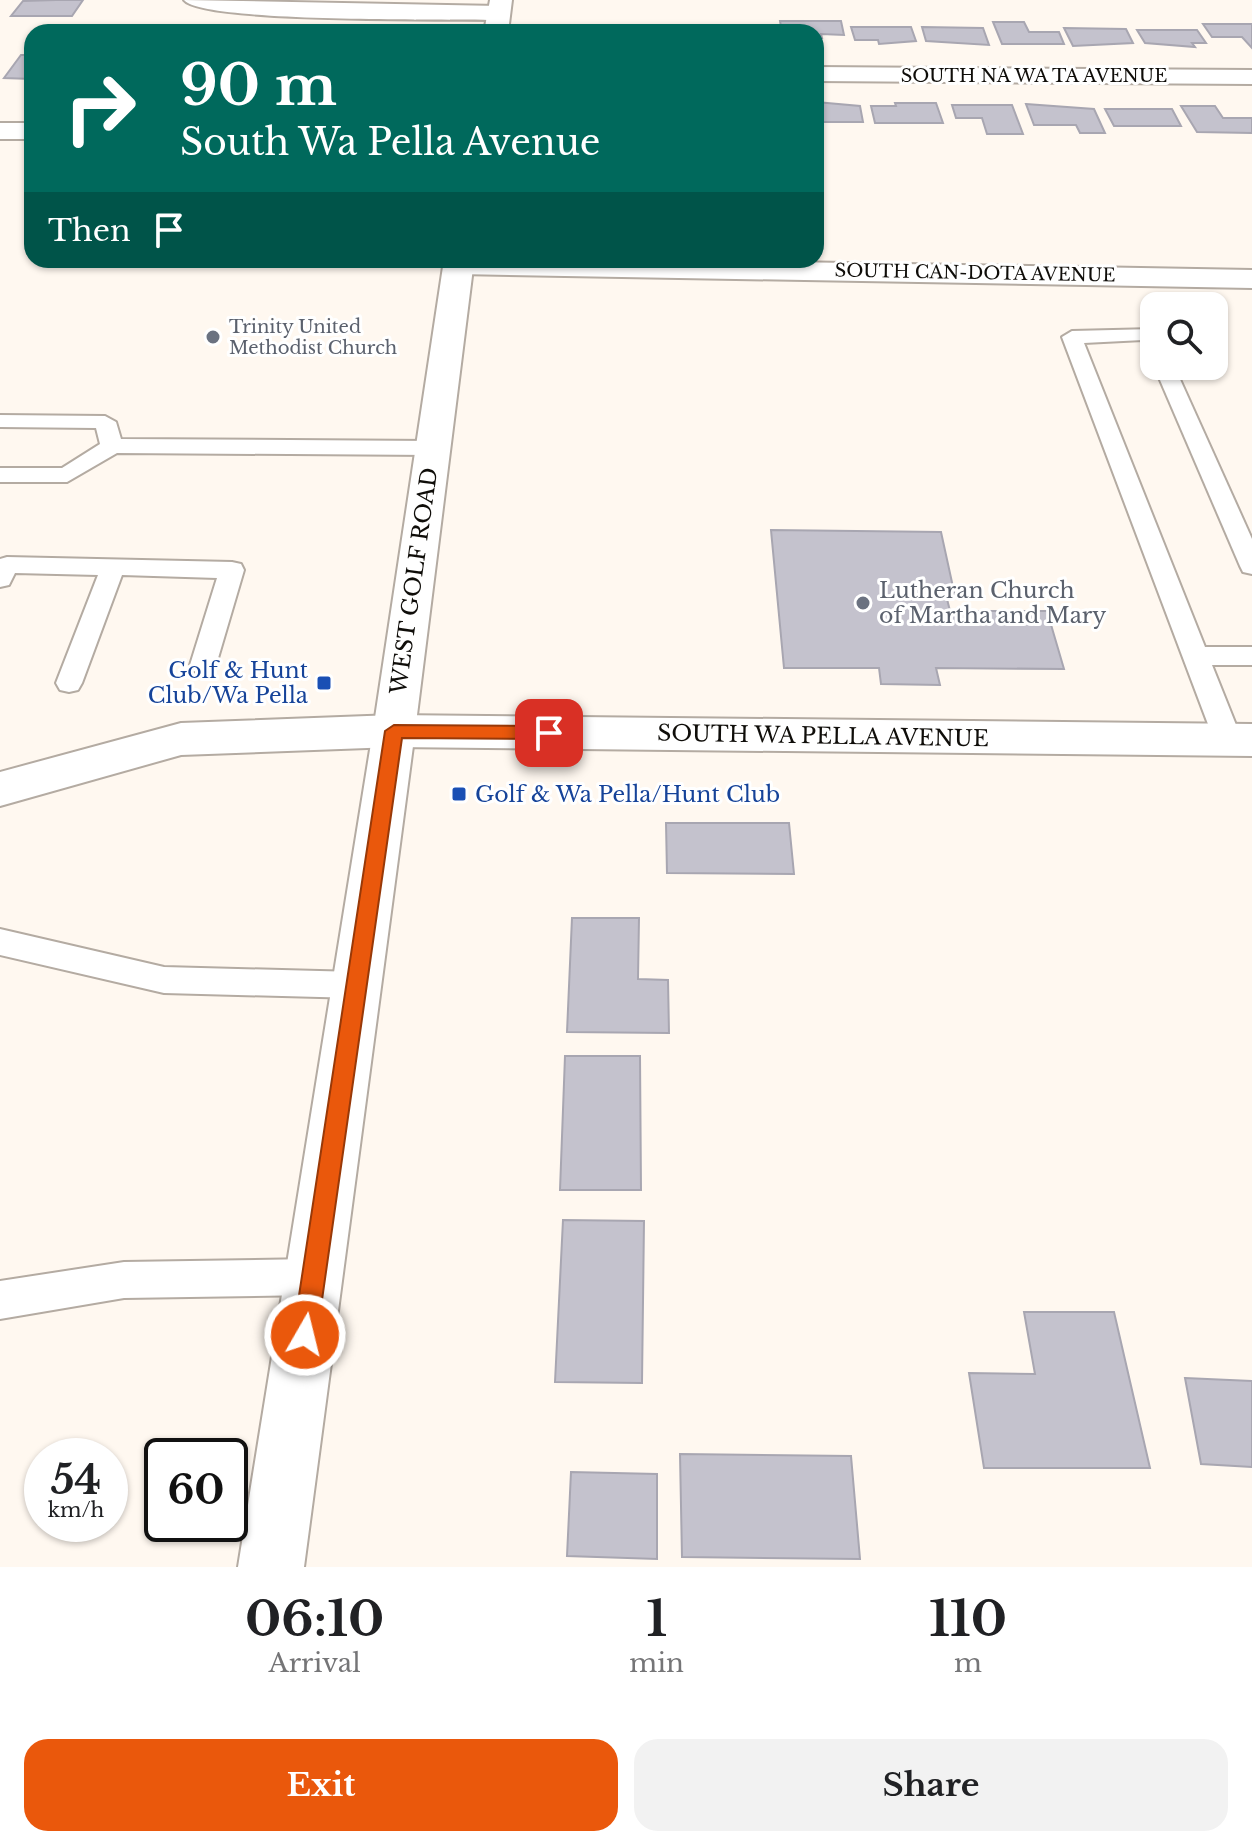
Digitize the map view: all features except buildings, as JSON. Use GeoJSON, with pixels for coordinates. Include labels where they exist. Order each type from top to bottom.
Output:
{"type":"FeatureCollection","features":[{"type":"Feature","properties":{"kind":"street"},"geometry":{"type":"LineString","coordinates":[[195,0],[253,9],[499,15]]}},
{"type":"Feature","properties":{"kind":"street","name":"SOUTH NA WA TA AVENUE"},"geometry":{"type":"LineString","coordinates":[[824,74],[1252,77]]}},
{"type":"Feature","properties":{"kind":"street"},"geometry":{"type":"LineString","coordinates":[[0,131],[24,131]]}},
{"type":"Feature","properties":{"kind":"street","name":"WEST GOLF ROAD"},"geometry":{"type":"LineString","coordinates":[[271,1567],[394,731],[457,268]]}},
{"type":"Feature","properties":{"kind":"street","name":"SOUTH CAN-DOTA AVENUE"},"geometry":{"type":"LineString","coordinates":[[738,268],[1252,279]]}},
{"type":"Feature","properties":{"kind":"street","name":"SOUTH WA PELLA AVENUE"},"geometry":{"type":"LineString","coordinates":[[0,789],[181,739],[394,731],[1240,740]]}},
{"type":"Feature","properties":{"kind":"lane"},"geometry":{"type":"LineString","coordinates":[[1140,334],[1072,337],[1198,656],[1240,740]]}},
{"type":"Feature","properties":{"kind":"lane"},"geometry":{"type":"LineString","coordinates":[[1170,380],[1252,566]]}},
{"type":"Feature","properties":{"kind":"lane"},"geometry":{"type":"LineString","coordinates":[[0,421],[105,422],[112,446]]}},
{"type":"Feature","properties":{"kind":"lane"},"geometry":{"type":"LineString","coordinates":[[0,475],[67,475],[112,446],[432,448]]}},
{"type":"Feature","properties":{"kind":"lane"},"geometry":{"type":"LineString","coordinates":[[69,683],[113,568]]}},
{"type":"Feature","properties":{"kind":"lane"},"geometry":{"type":"LineString","coordinates":[[2,570],[232,570],[203,665]]}},
{"type":"Feature","properties":{"kind":"lane"},"geometry":{"type":"LineString","coordinates":[[1198,656],[1252,656]]}},
{"type":"Feature","properties":{"kind":"lane"},"geometry":{"type":"LineString","coordinates":[[0,942],[164,980],[357,985]]}},
{"type":"Feature","properties":{"kind":"lane"},"geometry":{"type":"LineString","coordinates":[[0,1300],[124,1280],[313,1277]]}},
{"type":"Feature","properties":{"kind":"place","name":"Trinity United Methodist Church"},"geometry":{"type":"Point","coordinates":[213,337]}},
{"type":"Feature","properties":{"kind":"place","name":"Lutheran Church of Martha and Mary"},"geometry":{"type":"Point","coordinates":[863,603]}},
{"type":"Feature","properties":{"kind":"place","name":"Golf & Hunt Club/Wa Pella"},"geometry":{"type":"Point","coordinates":[324,683]}},
{"type":"Feature","properties":{"kind":"place","name":"Golf & Wa Pella/Hunt Club"},"geometry":{"type":"Point","coordinates":[459,794]}},
{"type":"Feature","properties":{"kind":"route"},"geometry":{"type":"LineString","coordinates":[[305,1335],[394,731],[549,733]]}}]}
